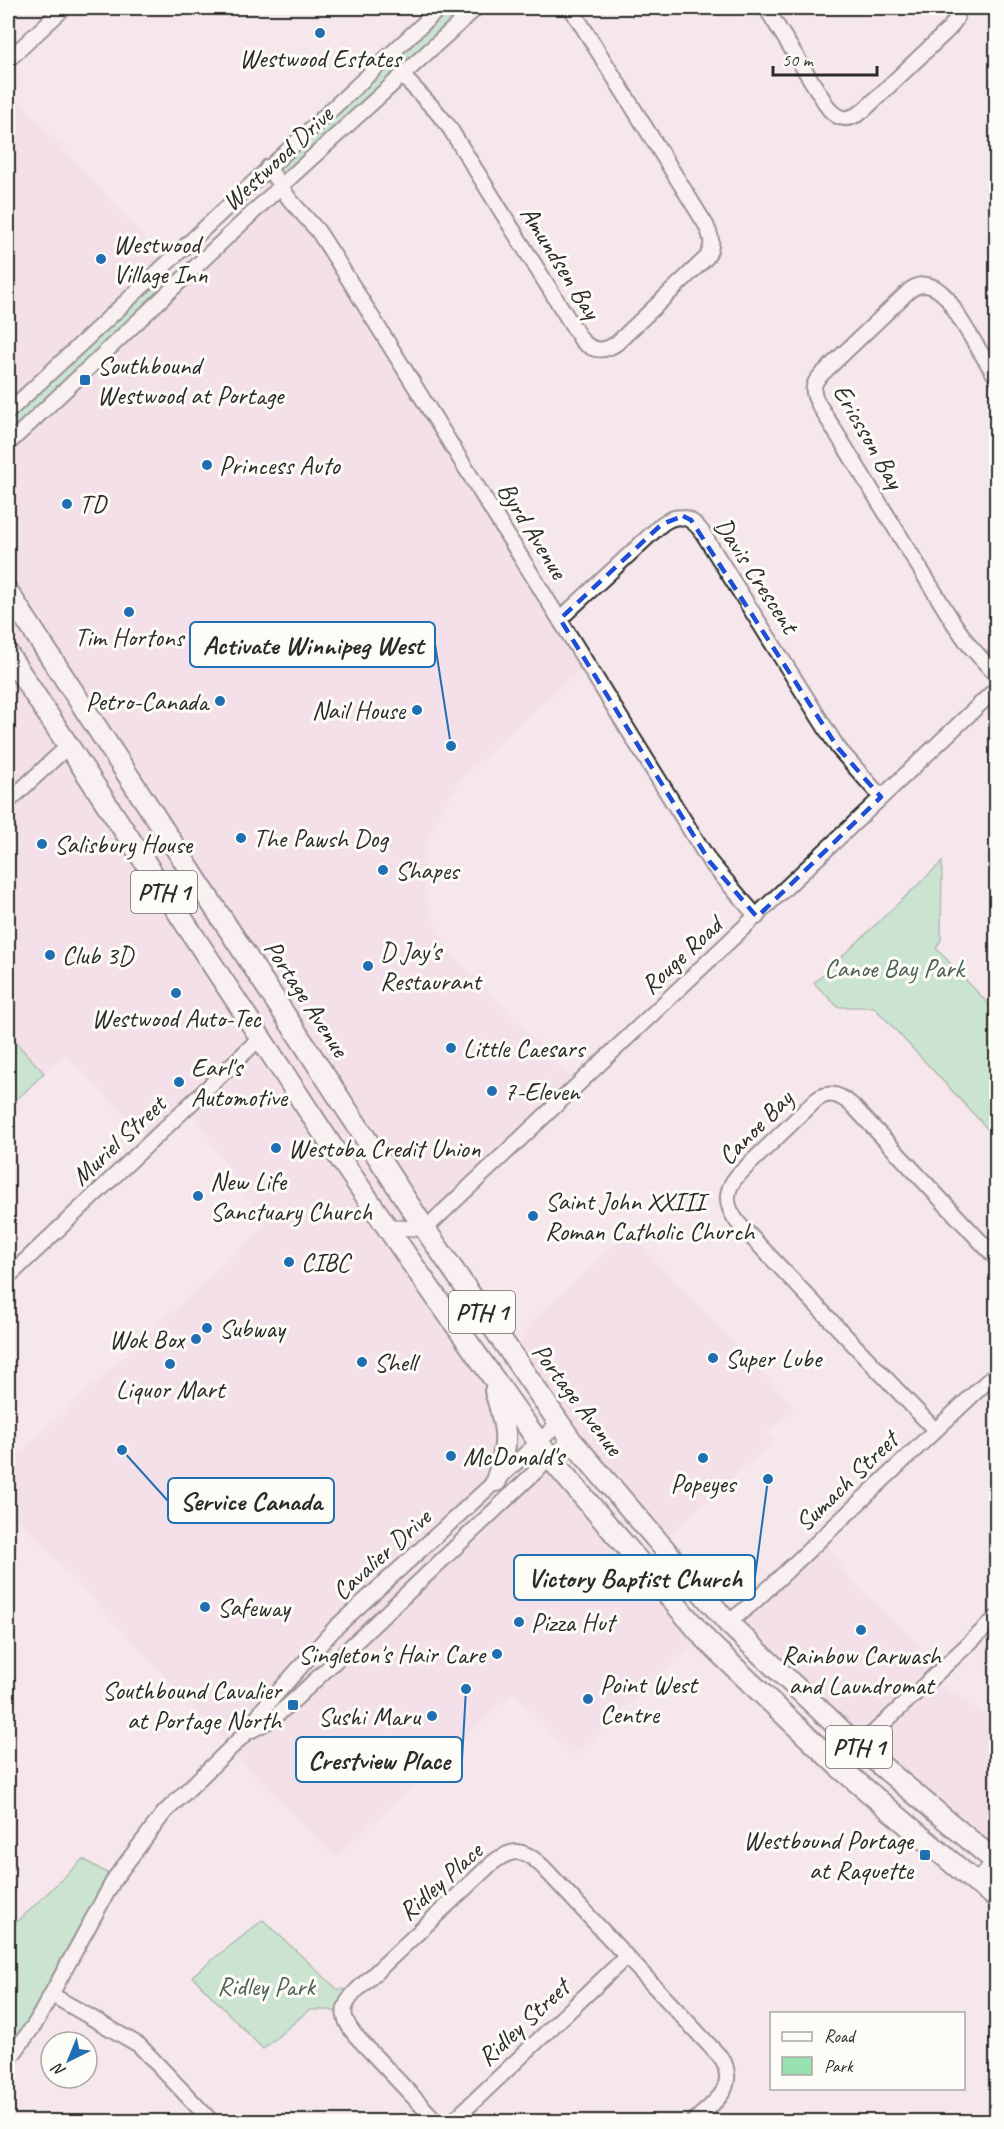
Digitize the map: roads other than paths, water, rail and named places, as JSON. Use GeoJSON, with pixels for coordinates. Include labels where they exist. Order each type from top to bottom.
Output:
{"type":"FeatureCollection","features":[{"type":"Feature","properties":{"kind":"highway","name":"Portage Avenue"},"geometry":{"type":"LineString","coordinates":[[8,592],[425,1229],[558,1424],[728,1623],[859,1747],[996,1862]]}},
{"type":"Feature","properties":{"kind":"highway","name":"PTH 1"},"geometry":{"type":"LineString","coordinates":[[8,654],[387,1227],[550,1458],[708,1642],[838,1766],[975,1882],[996,1897]]}},
{"type":"Feature","properties":{"kind":"highway"},"geometry":{"type":"LineString","coordinates":[[400,1246],[447,1261]]}},
{"type":"Feature","properties":{"kind":"highway"},"geometry":{"type":"LineString","coordinates":[[490,1374],[505,1430],[505,1456],[496,1481]]}},
{"type":"Feature","properties":{"kind":"street"},"geometry":{"type":"LineString","coordinates":[[8,60],[64,8]]}},
{"type":"Feature","properties":{"kind":"street"},"geometry":{"type":"LineString","coordinates":[[440,8],[457,25]]}},
{"type":"Feature","properties":{"kind":"street","name":"Westwood Drive"},"geometry":{"type":"LineString","coordinates":[[8,412],[440,8]]}},
{"type":"Feature","properties":{"kind":"street","name":"Westwood Drive"},"geometry":{"type":"LineString","coordinates":[[8,444],[280,186],[476,8]]}},
{"type":"Feature","properties":{"kind":"street","name":"Amundsen Bay"},"geometry":{"type":"LineString","coordinates":[[402,75],[449,127],[579,337],[592,348],[607,349],[617,343],[706,258],[712,245],[706,225],[571,8]]}},
{"type":"Feature","properties":{"kind":"street"},"geometry":{"type":"LineString","coordinates":[[766,8],[829,109],[837,117],[847,119],[864,110],[949,29],[956,19],[959,8]]}},
{"type":"Feature","properties":{"kind":"street","name":"Byrd Avenue"},"geometry":{"type":"LineString","coordinates":[[268,167],[290,200],[318,231],[331,251],[710,862],[757,916]]}},
{"type":"Feature","properties":{"kind":"street","name":"Ericsson Bay"},"geometry":{"type":"LineString","coordinates":[[996,377],[947,297],[937,288],[926,284],[914,287],[821,375],[813,390],[819,405],[953,622],[969,645],[996,675]]}},
{"type":"Feature","properties":{"kind":"street","name":"Davis Crescent"},"geometry":{"type":"LineString","coordinates":[[560,619],[666,521],[683,516],[691,520],[702,532],[838,748],[881,797]]}},
{"type":"Feature","properties":{"kind":"street","name":"Rouge Road"},"geometry":{"type":"LineString","coordinates":[[425,1229],[996,688]]}},
{"type":"Feature","properties":{"kind":"street"},"geometry":{"type":"LineString","coordinates":[[8,802],[68,746]]}},
{"type":"Feature","properties":{"kind":"street","name":"Muriel Street"},"geometry":{"type":"LineString","coordinates":[[8,1277],[260,1038]]}},
{"type":"Feature","properties":{"kind":"street","name":"Canoe Bay"},"geometry":{"type":"LineString","coordinates":[[935,1430],[739,1224],[728,1209],[728,1190],[737,1176],[816,1100],[822,1095],[836,1095],[854,1107],[996,1258]]}},
{"type":"Feature","properties":{"kind":"street"},"geometry":{"type":"LineString","coordinates":[[387,1227],[425,1229]]}},
{"type":"Feature","properties":{"kind":"street","name":"Sumach Street"},"geometry":{"type":"LineString","coordinates":[[728,1623],[754,1602],[996,1372]]}},
{"type":"Feature","properties":{"kind":"street","name":"Cavalier Drive"},"geometry":{"type":"LineString","coordinates":[[8,2061],[35,2024],[116,1878],[164,1813],[248,1731],[262,1710],[335,1628],[558,1424]]}},
{"type":"Feature","properties":{"kind":"street","name":"Cavalier Drive"},"geometry":{"type":"LineString","coordinates":[[248,1731],[271,1720],[291,1703],[571,1440]]}},
{"type":"Feature","properties":{"kind":"street"},"geometry":{"type":"LineString","coordinates":[[838,1766],[996,1618]]}},
{"type":"Feature","properties":{"kind":"street","name":"Ridley Place"},"geometry":{"type":"LineString","coordinates":[[436,2121],[355,2035],[346,2021],[344,2006],[357,1990],[491,1864],[517,1851],[526,1853],[544,1868],[716,2052],[728,2070],[727,2085],[722,2093],[693,2121]]}},
{"type":"Feature","properties":{"kind":"street"},"geometry":{"type":"LineString","coordinates":[[975,1882],[996,1862]]}},
{"type":"Feature","properties":{"kind":"street","name":"Ridley Street"},"geometry":{"type":"LineString","coordinates":[[452,2121],[626,1957]]}},
{"type":"Feature","properties":{"kind":"street"},"geometry":{"type":"LineString","coordinates":[[52,1995],[139,2045],[212,2121]]}},
{"type":"Feature","properties":{"kind":"place","name":"Westwood Estates"},"geometry":{"type":"Point","coordinates":[320,33]}},
{"type":"Feature","properties":{"kind":"place","name":"Westwood Village Inn"},"geometry":{"type":"Point","coordinates":[101,259]}},
{"type":"Feature","properties":{"kind":"place","name":"Southbound Westwood at Portage"},"geometry":{"type":"Point","coordinates":[85,380]}},
{"type":"Feature","properties":{"kind":"place","name":"Princess Auto"},"geometry":{"type":"Point","coordinates":[207,465]}},
{"type":"Feature","properties":{"kind":"place","name":"TD"},"geometry":{"type":"Point","coordinates":[67,504]}},
{"type":"Feature","properties":{"kind":"place","name":"Tim Hortons"},"geometry":{"type":"Point","coordinates":[129,612]}},
{"type":"Feature","properties":{"kind":"place","name":"Petro-Canada"},"geometry":{"type":"Point","coordinates":[220,701]}},
{"type":"Feature","properties":{"kind":"place","name":"Nail House"},"geometry":{"type":"Point","coordinates":[417,710]}},
{"type":"Feature","properties":{"kind":"place","name":"Activate Winnipeg West"},"geometry":{"type":"Point","coordinates":[451,746]}},
{"type":"Feature","properties":{"kind":"place","name":"The Pawsh Dog"},"geometry":{"type":"Point","coordinates":[241,838]}},
{"type":"Feature","properties":{"kind":"place","name":"Salisbury House"},"geometry":{"type":"Point","coordinates":[42,844]}},
{"type":"Feature","properties":{"kind":"place","name":"Shapes"},"geometry":{"type":"Point","coordinates":[383,870]}},
{"type":"Feature","properties":{"kind":"place","name":"Club 3D"},"geometry":{"type":"Point","coordinates":[50,955]}},
{"type":"Feature","properties":{"kind":"place","name":"D Jay's Restaurant"},"geometry":{"type":"Point","coordinates":[368,966]}},
{"type":"Feature","properties":{"kind":"place","name":"Westwood Auto-Tec"},"geometry":{"type":"Point","coordinates":[176,993]}},
{"type":"Feature","properties":{"kind":"place","name":"Little Caesars"},"geometry":{"type":"Point","coordinates":[451,1048]}},
{"type":"Feature","properties":{"kind":"place","name":"Earl's Automotive"},"geometry":{"type":"Point","coordinates":[179,1082]}},
{"type":"Feature","properties":{"kind":"place","name":"7-Eleven"},"geometry":{"type":"Point","coordinates":[492,1091]}},
{"type":"Feature","properties":{"kind":"place","name":"Westoba Credit Union"},"geometry":{"type":"Point","coordinates":[276,1148]}},
{"type":"Feature","properties":{"kind":"place","name":"New Life Sanctuary Church"},"geometry":{"type":"Point","coordinates":[198,1196]}},
{"type":"Feature","properties":{"kind":"place","name":"Saint John XXIII Roman Catholic Church"},"geometry":{"type":"Point","coordinates":[533,1216]}},
{"type":"Feature","properties":{"kind":"place","name":"CIBC"},"geometry":{"type":"Point","coordinates":[289,1262]}},
{"type":"Feature","properties":{"kind":"place","name":"Subway"},"geometry":{"type":"Point","coordinates":[207,1328]}},
{"type":"Feature","properties":{"kind":"place","name":"Wok Box"},"geometry":{"type":"Point","coordinates":[196,1339]}},
{"type":"Feature","properties":{"kind":"place","name":"Super Lube"},"geometry":{"type":"Point","coordinates":[713,1358]}},
{"type":"Feature","properties":{"kind":"place","name":"Shell"},"geometry":{"type":"Point","coordinates":[362,1362]}},
{"type":"Feature","properties":{"kind":"place","name":"Liquor Mart"},"geometry":{"type":"Point","coordinates":[170,1364]}},
{"type":"Feature","properties":{"kind":"place","name":"Service Canada"},"geometry":{"type":"Point","coordinates":[122,1450]}},
{"type":"Feature","properties":{"kind":"place","name":"McDonald's"},"geometry":{"type":"Point","coordinates":[451,1456]}},
{"type":"Feature","properties":{"kind":"place","name":"Popeyes"},"geometry":{"type":"Point","coordinates":[703,1458]}},
{"type":"Feature","properties":{"kind":"place","name":"Victory Baptist Church"},"geometry":{"type":"Point","coordinates":[768,1479]}},
{"type":"Feature","properties":{"kind":"place","name":"Safeway"},"geometry":{"type":"Point","coordinates":[205,1607]}},
{"type":"Feature","properties":{"kind":"place","name":"Pizza Hut"},"geometry":{"type":"Point","coordinates":[519,1622]}},
{"type":"Feature","properties":{"kind":"place","name":"Rainbow Carwash and Laundromat"},"geometry":{"type":"Point","coordinates":[861,1630]}},
{"type":"Feature","properties":{"kind":"place","name":"Singleton's Hair Care"},"geometry":{"type":"Point","coordinates":[497,1654]}},
{"type":"Feature","properties":{"kind":"place","name":"Crestview Place"},"geometry":{"type":"Point","coordinates":[466,1689]}},
{"type":"Feature","properties":{"kind":"place","name":"Point West Centre"},"geometry":{"type":"Point","coordinates":[588,1699]}},
{"type":"Feature","properties":{"kind":"place","name":"Southbound Cavalier at Portage North"},"geometry":{"type":"Point","coordinates":[293,1705]}},
{"type":"Feature","properties":{"kind":"place","name":"Sushi Maru"},"geometry":{"type":"Point","coordinates":[432,1716]}},
{"type":"Feature","properties":{"kind":"place","name":"Westbound Portage at Raquette"},"geometry":{"type":"Point","coordinates":[925,1855]}},
{"type":"Feature","properties":{"kind":"park label","name":"Canoe Bay Park"},"geometry":{"type":"Point","coordinates":[894,968]}},
{"type":"Feature","properties":{"kind":"park label","name":"Ridley Park"},"geometry":{"type":"Point","coordinates":[266,1986]}}]}
